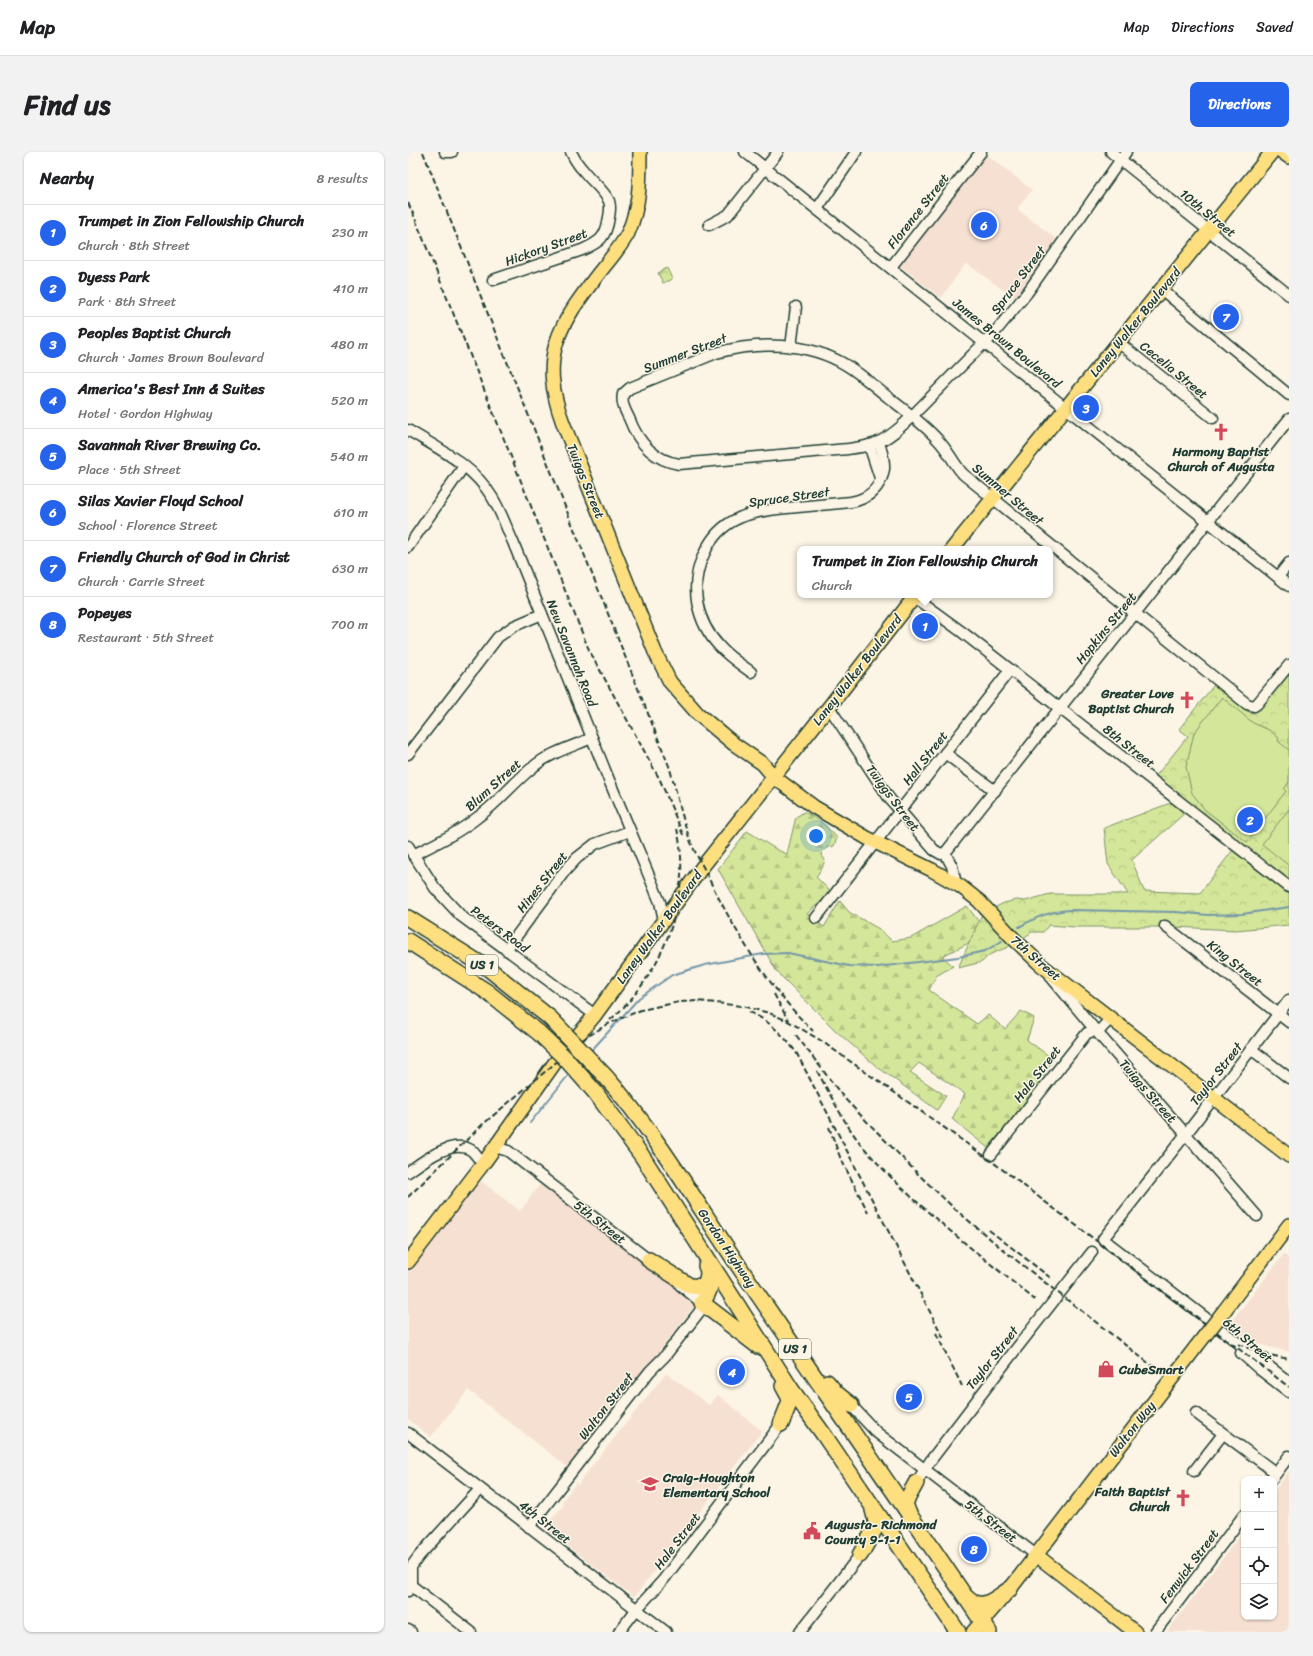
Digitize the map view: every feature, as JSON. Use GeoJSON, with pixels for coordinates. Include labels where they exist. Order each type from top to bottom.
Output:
{"type":"FeatureCollection","features":[{"type":"Feature","properties":{"kind":"highway","name":"Gordon Highway"},"geometry":{"type":"LineString","coordinates":[[408,918],[489,969],[550,1018],[619,1092],[657,1144],[910,1518],[962,1592],[982,1629]]}},
{"type":"Feature","properties":{"kind":"highway","name":"Gordon Highway"},"geometry":{"type":"LineString","coordinates":[[408,941],[486,990],[539,1033],[564,1057],[595,1092],[642,1156],[751,1325],[766,1353],[813,1422],[824,1435],[958,1632]]}},
{"type":"Feature","properties":{"kind":"highway"},"geometry":{"type":"LineString","coordinates":[[613,1115],[641,1164],[708,1270],[711,1283],[702,1303],[749,1338],[766,1353],[766,1360],[790,1397],[781,1424]]}},
{"type":"Feature","properties":{"kind":"highway"},"geometry":{"type":"LineString","coordinates":[[649,1260],[690,1286],[703,1286],[708,1280],[708,1270]]}},
{"type":"Feature","properties":{"kind":"highway"},"geometry":{"type":"LineString","coordinates":[[778,1323],[836,1393],[851,1405]]}},
{"type":"Feature","properties":{"kind":"highway"},"geometry":{"type":"LineString","coordinates":[[781,1424],[797,1417],[813,1422]]}},
{"type":"Feature","properties":{"kind":"highway"},"geometry":{"type":"LineString","coordinates":[[882,1476],[891,1485],[898,1487],[916,1483]]}},
{"type":"Feature","properties":{"kind":"highway"},"geometry":{"type":"LineString","coordinates":[[910,1518],[905,1503],[916,1483]]}},
{"type":"Feature","properties":{"kind":"highway"},"geometry":{"type":"LineString","coordinates":[[860,1555],[877,1525],[873,1509]]}},
{"type":"Feature","properties":{"kind":"highway"},"geometry":{"type":"LineString","coordinates":[[860,1555],[873,1544],[879,1542],[888,1542],[899,1547]]}},
{"type":"Feature","properties":{"kind":"highway"},"geometry":{"type":"LineString","coordinates":[[962,1592],[972,1602],[979,1605],[988,1603],[1010,1589]]}},
{"type":"Feature","properties":{"kind":"main road","name":"Twiggs Street"},"geometry":{"type":"LineString","coordinates":[[640,152],[640,185],[635,215],[627,234],[573,307],[559,333],[554,350],[552,385],[556,403],[654,652],[667,676],[677,691],[698,714],[734,744],[763,764],[774,777]]}},
{"type":"Feature","properties":{"kind":"main road","name":"Laney Walker Boulevard"},"geometry":{"type":"LineString","coordinates":[[954,546],[1272,152]]}},
{"type":"Feature","properties":{"kind":"main road"},"geometry":{"type":"LineString","coordinates":[[1282,152],[1289,157]]}},
{"type":"Feature","properties":{"kind":"main road","name":"Laney Walker Boulevard"},"geometry":{"type":"LineString","coordinates":[[408,1262],[483,1164],[554,1064],[595,1015],[703,866],[913,598]]}},
{"type":"Feature","properties":{"kind":"main road","name":"7th Street"},"geometry":{"type":"LineString","coordinates":[[774,777],[814,807],[875,842],[932,870],[956,884],[979,901],[1004,930],[1040,964],[1289,1156]]}},
{"type":"Feature","properties":{"kind":"main road","name":"Walton Way"},"geometry":{"type":"LineString","coordinates":[[982,1629],[1010,1589],[1289,1224]]}},
{"type":"Feature","properties":{"kind":"main road","name":"5th Street"},"geometry":{"type":"LineString","coordinates":[[1036,1555],[1135,1632]]}},
{"type":"Feature","properties":{"kind":"street","name":"Hickory Street"},"geometry":{"type":"LineString","coordinates":[[493,280],[582,250],[598,242],[605,234],[608,226],[610,209],[609,203],[606,197],[582,170],[571,152]]}},
{"type":"Feature","properties":{"kind":"street","name":"James Brown Boulevard"},"geometry":{"type":"LineString","coordinates":[[745,152],[1289,586]]}},
{"type":"Feature","properties":{"kind":"street"},"geometry":{"type":"LineString","coordinates":[[709,225],[728,215],[778,152]]}},
{"type":"Feature","properties":{"kind":"street"},"geometry":{"type":"LineString","coordinates":[[817,209],[856,152]]}},
{"type":"Feature","properties":{"kind":"street","name":"Florence Street"},"geometry":{"type":"LineString","coordinates":[[891,268],[981,152]]}},
{"type":"Feature","properties":{"kind":"street","name":"10th Street"},"geometry":{"type":"LineString","coordinates":[[1111,152],[1123,156],[1209,230],[1289,294]]}},
{"type":"Feature","properties":{"kind":"street","name":"Spruce Street"},"geometry":{"type":"LineString","coordinates":[[624,394],[623,405],[639,440],[659,458],[672,463],[690,464],[870,446],[879,442],[895,431],[912,416],[985,342],[1027,293],[1123,156]]}},
{"type":"Feature","properties":{"kind":"street"},"geometry":{"type":"LineString","coordinates":[[1161,289],[1289,395]]}},
{"type":"Feature","properties":{"kind":"street"},"geometry":{"type":"LineString","coordinates":[[791,347],[796,307]]}},
{"type":"Feature","properties":{"kind":"street","name":"Cecelia Street"},"geometry":{"type":"LineString","coordinates":[[1118,342],[1213,418]]}},
{"type":"Feature","properties":{"kind":"street","name":"Summer Street"},"geometry":{"type":"LineString","coordinates":[[624,394],[630,388],[723,351],[754,345],[791,347],[824,355],[847,365],[912,416],[939,441],[963,474],[991,499],[1049,546]]}},
{"type":"Feature","properties":{"kind":"street","name":"Hopkins Street"},"geometry":{"type":"LineString","coordinates":[[944,854],[1289,419]]}},
{"type":"Feature","properties":{"kind":"street","name":"New Savannah Road"},"geometry":{"type":"LineString","coordinates":[[408,430],[442,450],[464,466],[485,487],[497,506],[660,902],[664,920]]}},
{"type":"Feature","properties":{"kind":"street","name":"Spruce Street"},"geometry":{"type":"LineString","coordinates":[[751,672],[719,646],[703,623],[696,596],[696,576],[701,560],[714,537],[728,524],[749,514],[859,501],[871,494],[884,470],[884,461],[879,442]]}},
{"type":"Feature","properties":{"kind":"street"},"geometry":{"type":"LineString","coordinates":[[870,446],[880,479]]}},
{"type":"Feature","properties":{"kind":"street"},"geometry":{"type":"LineString","coordinates":[[408,547],[464,466]]}},
{"type":"Feature","properties":{"kind":"street","name":"Summer Street"},"geometry":{"type":"LineString","coordinates":[[1053,549],[1246,704],[1254,706],[1260,702],[1289,665]]}},
{"type":"Feature","properties":{"kind":"street"},"geometry":{"type":"LineString","coordinates":[[1278,577],[1289,563]]}},
{"type":"Feature","properties":{"kind":"street","name":"8th Street"},"geometry":{"type":"LineString","coordinates":[[918,598],[1289,887]]}},
{"type":"Feature","properties":{"kind":"street"},"geometry":{"type":"LineString","coordinates":[[408,754],[498,637],[514,626],[542,614]]}},
{"type":"Feature","properties":{"kind":"street","name":"Hall Street"},"geometry":{"type":"LineString","coordinates":[[816,918],[1010,670]]}},
{"type":"Feature","properties":{"kind":"street","name":"Twiggs Street"},"geometry":{"type":"LineString","coordinates":[[829,707],[877,780],[900,811],[934,850],[944,854],[952,866],[956,884]]}},
{"type":"Feature","properties":{"kind":"street","name":"Blum Street"},"geometry":{"type":"LineString","coordinates":[[410,851],[453,834],[479,817],[532,768],[542,761],[553,754],[592,738]]}},
{"type":"Feature","properties":{"kind":"street"},"geometry":{"type":"LineString","coordinates":[[945,753],[995,791]]}},
{"type":"Feature","properties":{"kind":"street","name":"Hines Street"},"geometry":{"type":"LineString","coordinates":[[506,950],[564,872],[577,858],[595,844],[630,831]]}},
{"type":"Feature","properties":{"kind":"street","name":"Peters Road"},"geometry":{"type":"LineString","coordinates":[[410,851],[445,900],[470,923],[595,1015]]}},
{"type":"Feature","properties":{"kind":"street","name":"King Street"},"geometry":{"type":"LineString","coordinates":[[1165,926],[1289,1022]]}},
{"type":"Feature","properties":{"kind":"street","name":"Twiggs Street"},"geometry":{"type":"LineString","coordinates":[[1040,964],[1258,1216]]}},
{"type":"Feature","properties":{"kind":"street","name":"Taylor Street"},"geometry":{"type":"LineString","coordinates":[[1103,1239],[1289,1000]]}},
{"type":"Feature","properties":{"kind":"street","name":"Hale Street"},"geometry":{"type":"LineString","coordinates":[[991,1155],[1087,1033],[1101,1029],[1110,1018]]}},
{"type":"Feature","properties":{"kind":"street"},"geometry":{"type":"LineString","coordinates":[[1252,1049],[1289,1078]]}},
{"type":"Feature","properties":{"kind":"street","name":"5th Street"},"geometry":{"type":"LineString","coordinates":[[494,1147],[508,1151],[702,1303]]}},
{"type":"Feature","properties":{"kind":"street"},"geometry":{"type":"LineString","coordinates":[[408,1172],[438,1152],[451,1148],[466,1148],[471,1150],[483,1164]]}},
{"type":"Feature","properties":{"kind":"street","name":"6th Street"},"geometry":{"type":"LineString","coordinates":[[1103,1239],[1289,1382]]}},
{"type":"Feature","properties":{"kind":"street","name":"Taylor Street"},"geometry":{"type":"LineString","coordinates":[[916,1483],[1009,1358],[1092,1252]]}},
{"type":"Feature","properties":{"kind":"street","name":"Walton Street"},"geometry":{"type":"LineString","coordinates":[[529,1527],[650,1371],[665,1356],[700,1311],[702,1303]]}},
{"type":"Feature","properties":{"kind":"street","name":"6th Street"},"geometry":{"type":"LineString","coordinates":[[1190,1307],[1258,1368],[1289,1392]]}},
{"type":"Feature","properties":{"kind":"street","name":"5th Street"},"geometry":{"type":"LineString","coordinates":[[851,1405],[876,1432],[1036,1555]]}},
{"type":"Feature","properties":{"kind":"street"},"geometry":{"type":"LineString","coordinates":[[1196,1413],[1274,1476],[1289,1456]]}},
{"type":"Feature","properties":{"kind":"street","name":"Hale Street"},"geometry":{"type":"LineString","coordinates":[[619,1632],[636,1610],[664,1579],[781,1424]]}},
{"type":"Feature","properties":{"kind":"street","name":"4th Street"},"geometry":{"type":"LineString","coordinates":[[408,1434],[666,1632]]}},
{"type":"Feature","properties":{"kind":"street"},"geometry":{"type":"LineString","coordinates":[[1194,1471],[1223,1434]]}},
{"type":"Feature","properties":{"kind":"street"},"geometry":{"type":"LineString","coordinates":[[471,1632],[409,1586],[411,1567],[419,1556],[480,1489]]}},
{"type":"Feature","properties":{"kind":"street","name":"Fenwick Street"},"geometry":{"type":"LineString","coordinates":[[1155,1632],[1241,1519]]}},
{"type":"Feature","properties":{"kind":"street"},"geometry":{"type":"LineString","coordinates":[[800,1632],[860,1555]]}},
{"type":"Feature","properties":{"kind":"shaded area"},"geometry":{"type":"Polygon","coordinates":[[[986,154],[1032,190],[1017,209],[1058,240],[1014,298],[966,263],[941,298],[899,265],[986,154]]]}},
{"type":"Feature","properties":{"kind":"shaded area"},"geometry":{"type":"Polygon","coordinates":[[[478,1179],[520,1211],[542,1182],[695,1300],[694,1306],[570,1469],[468,1390],[431,1437],[408,1419],[408,1269],[478,1179]]]}},
{"type":"Feature","properties":{"kind":"shaded area"},"geometry":{"type":"Polygon","coordinates":[[[1284,1254],[1289,1259],[1289,1352],[1254,1343],[1227,1327],[1284,1254]]]}},
{"type":"Feature","properties":{"kind":"shaded area","name":"Craig-Houghton Elementary School"},"geometry":{"type":"Polygon","coordinates":[[[666,1373],[709,1405],[718,1395],[762,1431],[635,1596],[633,1596],[548,1531],[547,1533],[545,1524],[547,1520],[549,1521],[564,1505],[561,1503],[576,1483],[579,1485],[580,1481],[666,1373]]]}},
{"type":"Feature","properties":{"kind":"shaded area"},"geometry":{"type":"Polygon","coordinates":[[[1289,1471],[1289,1627],[1285,1632],[1167,1632],[1241,1534],[1241,1620],[1277,1620],[1277,1487],[1289,1471]]]}},
{"type":"Feature","properties":{"kind":"green space"},"geometry":{"type":"Polygon","coordinates":[[[667,268],[672,279],[663,283],[658,273],[667,268]]]}},
{"type":"Feature","properties":{"kind":"green space"},"geometry":{"type":"Polygon","coordinates":[[[1289,673],[1289,885],[1286,890],[1289,892],[1289,925],[1236,930],[1174,927],[1168,925],[1158,927],[1075,927],[1049,925],[1043,932],[1032,932],[1022,939],[1020,938],[1008,947],[989,955],[982,962],[958,968],[982,914],[1004,903],[1016,900],[1025,901],[1050,894],[1128,894],[1108,864],[1104,828],[1173,802],[1186,812],[1132,860],[1144,891],[1200,893],[1239,842],[1155,777],[1188,736],[1179,729],[1214,685],[1247,711],[1252,713],[1258,710],[1289,673]]]}},
{"type":"Feature","properties":{"kind":"green space"},"geometry":{"type":"Polygon","coordinates":[[[1222,697],[1253,723],[1269,730],[1279,738],[1278,741],[1289,750],[1289,782],[1284,789],[1286,791],[1247,842],[1205,810],[1192,793],[1186,767],[1194,733],[1222,697]]]}},
{"type":"Feature","properties":{"kind":"green space"},"geometry":{"type":"Polygon","coordinates":[[[1289,809],[1289,864],[1288,865],[1262,844],[1289,809]]]}},
{"type":"Feature","properties":{"kind":"green space"},"geometry":{"type":"Polygon","coordinates":[[[804,812],[822,823],[837,838],[834,846],[828,847],[821,854],[825,860],[816,877],[831,892],[807,914],[824,927],[840,901],[849,912],[879,929],[892,941],[911,938],[967,906],[988,934],[942,956],[953,966],[936,976],[929,990],[977,1024],[988,1015],[1005,1029],[1021,1011],[1034,1018],[1027,1040],[1053,1059],[1031,1096],[988,1148],[952,1119],[965,1094],[919,1063],[910,1072],[946,1096],[937,1110],[876,1066],[836,1031],[777,972],[718,869],[747,831],[772,847],[787,854],[796,817],[804,812]]]}},
{"type":"Feature","properties":{"kind":"waterway"},"geometry":{"type":"LineString","coordinates":[[1019,927],[1043,915],[1070,910],[1176,912],[1208,915],[1242,914],[1289,907]]}},
{"type":"Feature","properties":{"kind":"waterway"},"geometry":{"type":"LineString","coordinates":[[590,1052],[639,998],[672,975],[705,965],[763,954],[788,953],[849,966],[878,967],[958,957],[985,951],[1002,941]]}},
{"type":"Feature","properties":{"kind":"waterway"},"geometry":{"type":"LineString","coordinates":[[530,1123],[570,1073]]}},
{"type":"Feature","properties":{"kind":"railway"},"geometry":{"type":"LineString","coordinates":[[423,152],[669,766],[685,826],[692,845],[720,901],[755,960],[782,997],[813,1031]]}},
{"type":"Feature","properties":{"kind":"railway"},"geometry":{"type":"LineString","coordinates":[[408,203],[589,650],[660,780],[684,837]]}},
{"type":"Feature","properties":{"kind":"railway"},"geometry":{"type":"LineString","coordinates":[[610,1020],[628,1002],[645,981],[669,934],[677,908],[681,881],[681,855],[677,829]]}},
{"type":"Feature","properties":{"kind":"railway"},"geometry":{"type":"LineString","coordinates":[[774,994],[789,1022]]}},
{"type":"Feature","properties":{"kind":"railway"},"geometry":{"type":"LineString","coordinates":[[408,1197],[482,1125],[585,1038],[608,1024],[641,1010],[679,1002],[698,1001],[742,1006],[769,1013],[788,1021],[820,1040],[990,1160],[1289,1387]]}},
{"type":"Feature","properties":{"kind":"railway"},"geometry":{"type":"LineString","coordinates":[[749,1012],[763,1019],[775,1029],[796,1052],[944,1339]]}},
{"type":"Feature","properties":{"kind":"railway"},"geometry":{"type":"LineString","coordinates":[[796,1035],[844,1098],[919,1175],[956,1210],[1007,1253],[1160,1372]]}},
{"type":"Feature","properties":{"kind":"railway"},"geometry":{"type":"LineString","coordinates":[[817,1071],[851,1131],[884,1170],[947,1228],[1035,1300]]}},
{"type":"Feature","properties":{"kind":"railway"},"geometry":{"type":"LineString","coordinates":[[829,1127],[840,1157],[868,1212]]}},
{"type":"Feature","properties":{"kind":"railway"},"geometry":{"type":"LineString","coordinates":[[989,1230],[1052,1279]]}},
{"type":"Feature","properties":{"kind":"railway"},"geometry":{"type":"LineString","coordinates":[[936,1333],[962,1386]]}},
{"type":"Feature","properties":{"kind":"railway"},"geometry":{"type":"LineString","coordinates":[[1238,1344],[1264,1354],[1289,1359]]}},
{"type":"Feature","properties":{"kind":"place","name":"Silas Xavier Floyd School"},"geometry":{"type":"Point","coordinates":[984,225]}},
{"type":"Feature","properties":{"kind":"place","name":"Friendly Church of God in Christ"},"geometry":{"type":"Point","coordinates":[1226,317]}},
{"type":"Feature","properties":{"kind":"place","name":"Peoples Baptist Church"},"geometry":{"type":"Point","coordinates":[1086,408]}},
{"type":"Feature","properties":{"kind":"place","name":"Harmony Baptist Church of Augusta"},"geometry":{"type":"Point","coordinates":[1221,432]}},
{"type":"Feature","properties":{"kind":"place","name":"Trumpet in Zion Fellowship Church"},"geometry":{"type":"Point","coordinates":[925,626]}},
{"type":"Feature","properties":{"kind":"place","name":"Greater Love Baptist Church"},"geometry":{"type":"Point","coordinates":[1187,700]}},
{"type":"Feature","properties":{"kind":"place","name":"Dyess Park"},"geometry":{"type":"Point","coordinates":[1250,820]}},
{"type":"Feature","properties":{"kind":"place","name":"CubeSmart"},"geometry":{"type":"Point","coordinates":[1106,1369]}},
{"type":"Feature","properties":{"kind":"place","name":"America's Best Inn & Suites"},"geometry":{"type":"Point","coordinates":[732,1372]}},
{"type":"Feature","properties":{"kind":"place","name":"Savannah River Brewing Co."},"geometry":{"type":"Point","coordinates":[909,1397]}},
{"type":"Feature","properties":{"kind":"place","name":"Craig-Houghton Elementary School"},"geometry":{"type":"Point","coordinates":[650,1484]}},
{"type":"Feature","properties":{"kind":"place","name":"Faith Baptist Church"},"geometry":{"type":"Point","coordinates":[1183,1498]}},
{"type":"Feature","properties":{"kind":"place","name":"Augusta- Richmond County 9-1-1"},"geometry":{"type":"Point","coordinates":[812,1531]}},
{"type":"Feature","properties":{"kind":"place","name":"Popeyes"},"geometry":{"type":"Point","coordinates":[974,1549]}}]}
